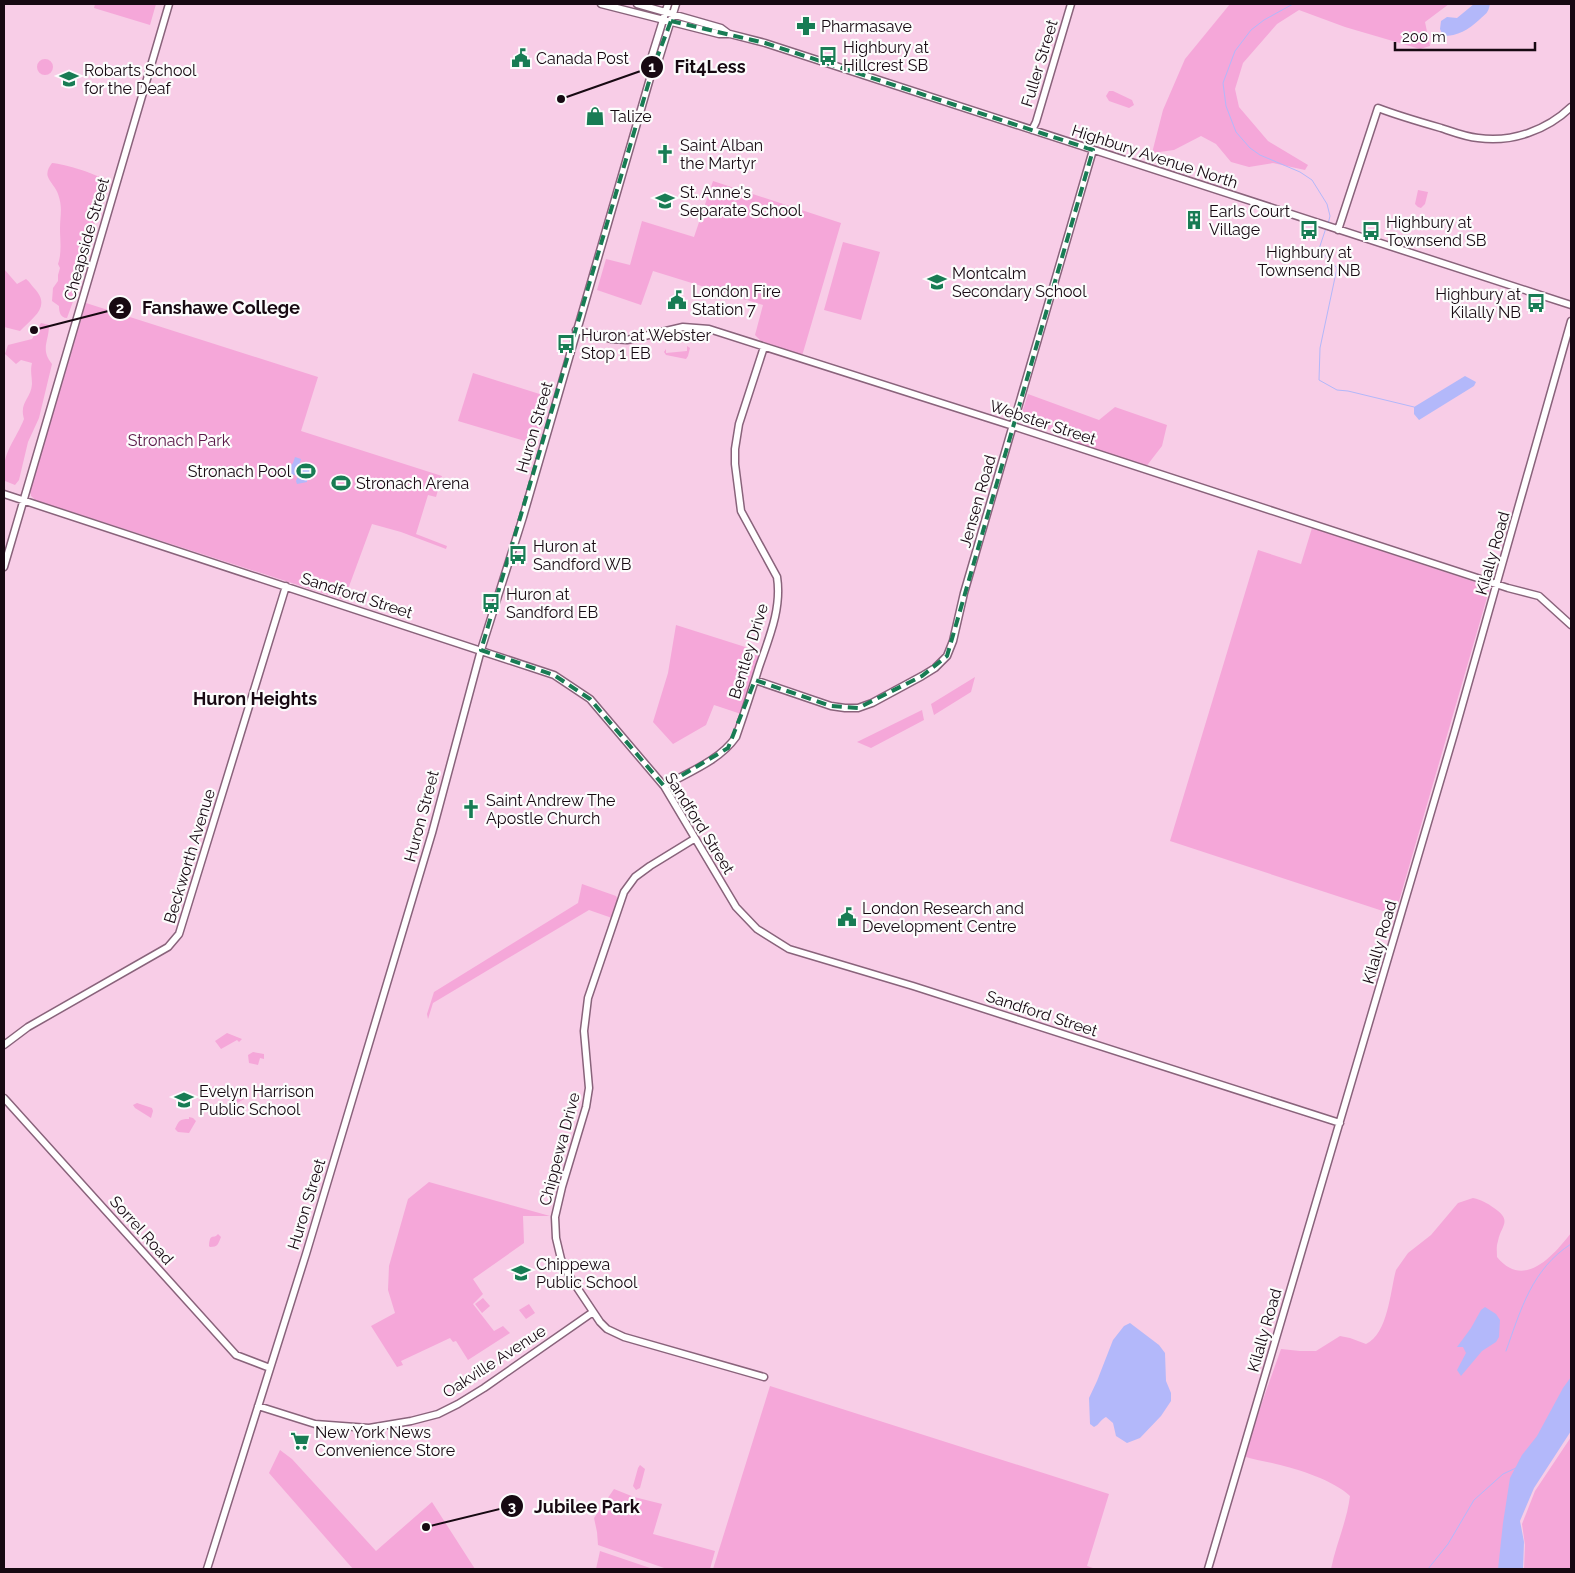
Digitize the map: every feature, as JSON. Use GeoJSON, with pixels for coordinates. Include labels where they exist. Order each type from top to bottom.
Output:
{"type":"FeatureCollection","features":[{"type":"Feature","properties":{"kind":"street","name":"Cheapside Street"},"geometry":{"type":"LineString","coordinates":[[4,567],[169,4]]}},
{"type":"Feature","properties":{"kind":"street","name":"Highbury Avenue North"},"geometry":{"type":"LineString","coordinates":[[601,4],[663,20],[672,18]]}},
{"type":"Feature","properties":{"kind":"street","name":"Highbury Avenue North"},"geometry":{"type":"LineString","coordinates":[[637,4],[666,12],[672,18],[719,34],[730,34],[765,43],[840,69],[1571,305]]}},
{"type":"Feature","properties":{"kind":"street","name":"Huron Street"},"geometry":{"type":"LineString","coordinates":[[652,68],[650,62],[668,4]]}},
{"type":"Feature","properties":{"kind":"street","name":"Huron Street"},"geometry":{"type":"LineString","coordinates":[[207,1569],[432,833],[481,650],[523,517],[652,68],[658,62],[676,4]]}},
{"type":"Feature","properties":{"kind":"street","name":"Fuller Street"},"geometry":{"type":"LineString","coordinates":[[1032,130],[1036,124],[1071,4]]}},
{"type":"Feature","properties":{"kind":"street"},"geometry":{"type":"LineString","coordinates":[[1338,230],[1378,108],[1411,120],[1477,138],[1500,139],[1519,136],[1543,127],[1571,108]]}},
{"type":"Feature","properties":{"kind":"street","name":"Jensen Road"},"geometry":{"type":"LineString","coordinates":[[755,680],[831,706],[858,708],[872,704],[922,676],[935,668],[947,656],[953,641],[964,593],[1093,150]]}},
{"type":"Feature","properties":{"kind":"street","name":"Kilally Road"},"geometry":{"type":"LineString","coordinates":[[1208,1569],[1497,584],[1571,321]]}},
{"type":"Feature","properties":{"kind":"street","name":"Webster Street"},"geometry":{"type":"LineString","coordinates":[[576,330],[627,340],[683,326],[709,329],[1539,596],[1571,625]]}},
{"type":"Feature","properties":{"kind":"street","name":"Bentley Drive"},"geometry":{"type":"LineString","coordinates":[[664,786],[718,756],[728,748],[736,737],[771,632],[778,605],[778,587],[773,568],[758,545],[742,511],[737,481],[735,449],[739,424],[764,347]]}},
{"type":"Feature","properties":{"kind":"street","name":"Sandford Street"},"geometry":{"type":"LineString","coordinates":[[4,494],[554,675],[590,698],[664,786],[736,907],[757,929],[789,949],[913,986],[1340,1123]]}},
{"type":"Feature","properties":{"kind":"street","name":"Beckworth Avenue"},"geometry":{"type":"LineString","coordinates":[[4,1045],[28,1027],[168,947],[179,934],[286,586]]}},
{"type":"Feature","properties":{"kind":"street","name":"Chippewa Drive"},"geometry":{"type":"LineString","coordinates":[[694,839],[650,866],[635,878],[624,892],[588,998],[584,1031],[589,1088],[586,1107],[554,1218],[556,1238],[561,1259],[568,1274],[593,1312],[607,1329],[624,1337],[764,1377]]}},
{"type":"Feature","properties":{"kind":"street","name":"Sorrel Road"},"geometry":{"type":"LineString","coordinates":[[4,1098],[236,1355],[270,1368]]}},
{"type":"Feature","properties":{"kind":"street","name":"Oakville Avenue"},"geometry":{"type":"LineString","coordinates":[[258,1406],[315,1424],[370,1428],[438,1414],[466,1399],[593,1312]]}},
{"type":"Feature","properties":{"kind":"highlighted area"},"geometry":{"type":"Polygon","coordinates":[[[671,21],[765,43],[1093,150],[947,656],[922,676],[858,708],[831,706],[755,680],[728,748],[664,786],[590,699],[554,675],[481,650],[653,68],[671,21]]]}},
{"type":"Feature","properties":{"kind":"green space"},"geometry":{"type":"Polygon","coordinates":[[[95,4],[156,4],[150,25],[94,8],[95,4]]]}},
{"type":"Feature","properties":{"kind":"green space"},"geometry":{"type":"Polygon","coordinates":[[[1230,4],[1449,4],[1425,22],[1430,46],[1420,49],[1345,27],[1299,10],[1277,24],[1243,63],[1235,89],[1239,107],[1268,141],[1308,165],[1305,170],[1273,163],[1249,167],[1231,162],[1216,144],[1201,136],[1174,150],[1152,153],[1163,110],[1185,59],[1230,4]]]}},
{"type":"Feature","properties":{"kind":"green space"},"geometry":{"type":"Polygon","coordinates":[[[42,59],[48,59],[53,64],[51,73],[42,75],[37,70],[37,64],[42,59]]]}},
{"type":"Feature","properties":{"kind":"green space"},"geometry":{"type":"Polygon","coordinates":[[[1109,91],[1132,100],[1134,105],[1129,108],[1109,101],[1106,96],[1109,91]]]}},
{"type":"Feature","properties":{"kind":"green space"},"geometry":{"type":"Polygon","coordinates":[[[52,163],[81,170],[107,181],[75,296],[67,318],[61,316],[59,306],[52,301],[53,288],[58,281],[60,268],[58,264],[61,212],[58,194],[47,175],[52,163]]]}},
{"type":"Feature","properties":{"kind":"green space"},"geometry":{"type":"Polygon","coordinates":[[[713,181],[841,223],[802,356],[761,341],[755,335],[763,305],[653,271],[641,305],[597,290],[606,259],[630,265],[642,221],[694,237],[713,181]]]}},
{"type":"Feature","properties":{"kind":"green space"},"geometry":{"type":"Polygon","coordinates":[[[1418,190],[1428,192],[1425,204],[1421,208],[1415,204],[1418,190]]]}},
{"type":"Feature","properties":{"kind":"green space"},"geometry":{"type":"Polygon","coordinates":[[[843,242],[880,252],[861,320],[824,310],[843,242]]]}},
{"type":"Feature","properties":{"kind":"green space"},"geometry":{"type":"Polygon","coordinates":[[[4,269],[17,284],[26,279],[39,295],[41,301],[39,311],[20,331],[4,327],[4,269]]]}},
{"type":"Feature","properties":{"kind":"green space","name":"Stronach Park"},"geometry":{"type":"Polygon","coordinates":[[[86,303],[318,377],[301,431],[442,476],[436,497],[428,495],[416,534],[447,546],[446,549],[401,532],[372,524],[344,600],[35,500],[31,496],[30,490],[86,303]]]}},
{"type":"Feature","properties":{"kind":"green space"},"geometry":{"type":"Polygon","coordinates":[[[41,323],[49,325],[46,354],[52,364],[39,418],[28,442],[19,480],[15,485],[5,481],[5,463],[9,448],[24,419],[23,408],[32,384],[32,363],[21,360],[16,364],[5,354],[8,345],[32,339],[41,323]]]}},
{"type":"Feature","properties":{"kind":"green space"},"geometry":{"type":"Polygon","coordinates":[[[687,346],[690,348],[686,359],[666,355],[664,352],[666,349],[666,353],[687,351],[687,346]]]}},
{"type":"Feature","properties":{"kind":"green space"},"geometry":{"type":"Polygon","coordinates":[[[473,373],[549,397],[535,444],[458,421],[473,373]]]}},
{"type":"Feature","properties":{"kind":"green space"},"geometry":{"type":"Polygon","coordinates":[[[1028,394],[1099,420],[1115,407],[1167,425],[1162,446],[1145,468],[1084,451],[1060,432],[1020,419],[1028,394]]]}},
{"type":"Feature","properties":{"kind":"green space"},"geometry":{"type":"Polygon","coordinates":[[[1312,528],[1490,587],[1395,915],[1170,841],[1258,550],[1301,564],[1312,528]]]}},
{"type":"Feature","properties":{"kind":"green space"},"geometry":{"type":"Polygon","coordinates":[[[676,625],[761,652],[741,714],[714,705],[706,725],[673,744],[653,722],[668,673],[676,625]]]}},
{"type":"Feature","properties":{"kind":"green space"},"geometry":{"type":"Polygon","coordinates":[[[975,677],[971,692],[934,715],[931,704],[975,677]]]}},
{"type":"Feature","properties":{"kind":"green space"},"geometry":{"type":"Polygon","coordinates":[[[922,710],[924,720],[871,748],[857,742],[922,710]]]}},
{"type":"Feature","properties":{"kind":"green space"},"geometry":{"type":"Polygon","coordinates":[[[582,884],[616,896],[618,900],[612,918],[589,910],[433,1003],[428,1019],[427,1014],[434,992],[578,903],[582,884]]]}},
{"type":"Feature","properties":{"kind":"green space"},"geometry":{"type":"Polygon","coordinates":[[[227,1033],[242,1039],[221,1049],[215,1041],[227,1033]]]}},
{"type":"Feature","properties":{"kind":"green space"},"geometry":{"type":"Polygon","coordinates":[[[253,1052],[264,1054],[264,1059],[260,1058],[258,1065],[249,1063],[248,1055],[253,1052]]]}},
{"type":"Feature","properties":{"kind":"green space"},"geometry":{"type":"Polygon","coordinates":[[[214,1086],[218,1093],[205,1100],[202,1093],[214,1086]]]}},
{"type":"Feature","properties":{"kind":"green space"},"geometry":{"type":"Polygon","coordinates":[[[242,1096],[244,1099],[214,1117],[212,1114],[242,1096]]]}},
{"type":"Feature","properties":{"kind":"green space"},"geometry":{"type":"Polygon","coordinates":[[[137,1103],[152,1108],[151,1118],[135,1108],[133,1105],[137,1103]]]}},
{"type":"Feature","properties":{"kind":"green space"},"geometry":{"type":"Polygon","coordinates":[[[189,1117],[196,1121],[189,1133],[178,1132],[175,1129],[179,1122],[183,1119],[189,1119],[189,1117]]]}},
{"type":"Feature","properties":{"kind":"green space"},"geometry":{"type":"Polygon","coordinates":[[[429,1182],[550,1216],[523,1216],[524,1243],[473,1279],[483,1294],[473,1304],[494,1331],[503,1326],[510,1333],[468,1360],[456,1341],[453,1342],[450,1338],[401,1361],[403,1365],[397,1367],[371,1326],[395,1313],[388,1290],[389,1266],[408,1199],[429,1182]]]}},
{"type":"Feature","properties":{"kind":"green space"},"geometry":{"type":"Polygon","coordinates":[[[1473,1198],[1489,1205],[1503,1216],[1504,1223],[1497,1243],[1497,1257],[1507,1266],[1517,1270],[1528,1270],[1537,1266],[1556,1251],[1571,1233],[1571,1380],[1498,1569],[1331,1569],[1350,1496],[1335,1485],[1316,1476],[1243,1456],[1281,1349],[1316,1351],[1340,1336],[1366,1344],[1373,1339],[1384,1322],[1396,1270],[1408,1253],[1431,1235],[1458,1203],[1473,1198]]]}},
{"type":"Feature","properties":{"kind":"green space"},"geometry":{"type":"Polygon","coordinates":[[[218,1234],[221,1237],[218,1243],[216,1246],[210,1247],[209,1242],[211,1238],[218,1234]]]}},
{"type":"Feature","properties":{"kind":"green space"},"geometry":{"type":"Polygon","coordinates":[[[483,1298],[490,1306],[482,1313],[475,1304],[483,1298]]]}},
{"type":"Feature","properties":{"kind":"green space"},"geometry":{"type":"Polygon","coordinates":[[[529,1304],[535,1313],[526,1319],[519,1310],[529,1304]]]}},
{"type":"Feature","properties":{"kind":"green space"},"geometry":{"type":"Polygon","coordinates":[[[770,1386],[1109,1494],[1087,1566],[1096,1569],[713,1569],[770,1386]]]}},
{"type":"Feature","properties":{"kind":"green space"},"geometry":{"type":"Polygon","coordinates":[[[1571,1437],[1571,1569],[1524,1569],[1525,1545],[1522,1524],[1535,1491],[1571,1437]]]}},
{"type":"Feature","properties":{"kind":"green space"},"geometry":{"type":"Polygon","coordinates":[[[280,1450],[292,1459],[376,1551],[432,1502],[475,1569],[353,1569],[269,1473],[280,1450]]]}},
{"type":"Feature","properties":{"kind":"green space"},"geometry":{"type":"Polygon","coordinates":[[[640,1465],[645,1469],[640,1488],[636,1490],[633,1486],[640,1465]]]}},
{"type":"Feature","properties":{"kind":"green space"},"geometry":{"type":"Polygon","coordinates":[[[614,1489],[634,1497],[662,1504],[653,1534],[715,1551],[710,1569],[667,1569],[598,1545],[594,1518],[614,1489]]]}},
{"type":"Feature","properties":{"kind":"green space"},"geometry":{"type":"Polygon","coordinates":[[[600,1551],[653,1569],[596,1569],[600,1551]]]}},
{"type":"Feature","properties":{"kind":"water"},"geometry":{"type":"Polygon","coordinates":[[[1474,4],[1490,4],[1486,13],[1471,27],[1458,34],[1443,36],[1440,29],[1441,21],[1447,17],[1457,18],[1474,4]]]}},
{"type":"Feature","properties":{"kind":"water"},"geometry":{"type":"Polygon","coordinates":[[[1465,376],[1476,382],[1474,386],[1419,420],[1414,414],[1414,407],[1465,376]]]}},
{"type":"Feature","properties":{"kind":"water","name":"Stronach Pool"},"geometry":{"type":"Polygon","coordinates":[[[295,457],[301,459],[297,473],[300,474],[306,463],[309,464],[311,472],[307,477],[307,482],[297,484],[298,476],[290,474],[290,466],[295,457]]]}},
{"type":"Feature","properties":{"kind":"water"},"geometry":{"type":"Polygon","coordinates":[[[1485,1307],[1496,1314],[1500,1320],[1499,1337],[1496,1342],[1482,1351],[1461,1376],[1457,1370],[1466,1353],[1463,1347],[1457,1347],[1481,1310],[1485,1307]]]}},
{"type":"Feature","properties":{"kind":"water"},"geometry":{"type":"Polygon","coordinates":[[[1130,1323],[1159,1345],[1165,1353],[1166,1381],[1171,1393],[1171,1401],[1161,1416],[1140,1438],[1127,1443],[1116,1436],[1113,1423],[1106,1417],[1094,1427],[1090,1424],[1089,1398],[1113,1340],[1124,1326],[1130,1323]]]}},
{"type":"Feature","properties":{"kind":"water"},"geometry":{"type":"Polygon","coordinates":[[[1571,1377],[1571,1431],[1534,1488],[1520,1521],[1524,1542],[1523,1569],[1498,1569],[1510,1478],[1522,1455],[1537,1436],[1571,1377]]]}},
{"type":"Feature","properties":{"kind":"waterway"},"geometry":{"type":"LineString","coordinates":[[1293,4],[1264,20],[1251,30],[1235,51],[1223,83],[1226,106],[1236,132],[1250,148],[1260,155],[1300,172],[1312,180],[1327,204],[1330,216],[1328,224]]}},
{"type":"Feature","properties":{"kind":"waterway"},"geometry":{"type":"LineString","coordinates":[[1326,228],[1319,249],[1337,268],[1320,348],[1319,380],[1337,390],[1414,407]]}},
{"type":"Feature","properties":{"kind":"waterway"},"geometry":{"type":"LineString","coordinates":[[1506,1351],[1523,1305],[1537,1278],[1546,1265],[1571,1244]]}},
{"type":"Feature","properties":{"kind":"waterway"},"geometry":{"type":"LineString","coordinates":[[1428,1569],[1448,1544],[1474,1500],[1503,1474],[1516,1468]]}},
{"type":"Feature","properties":{"kind":"place","name":"Pharmasave"},"geometry":{"type":"Point","coordinates":[806,26]}},
{"type":"Feature","properties":{"kind":"place","name":"Highbury at Hillcrest SB"},"geometry":{"type":"Point","coordinates":[828,56]}},
{"type":"Feature","properties":{"kind":"place","name":"Canada Post"},"geometry":{"type":"Point","coordinates":[521,58]}},
{"type":"Feature","properties":{"kind":"place","name":"Robarts School for the Deaf"},"geometry":{"type":"Point","coordinates":[69,79]}},
{"type":"Feature","properties":{"kind":"place","name":"Fit4Less"},"geometry":{"type":"Point","coordinates":[561,99]}},
{"type":"Feature","properties":{"kind":"place","name":"Talize"},"geometry":{"type":"Point","coordinates":[595,116]}},
{"type":"Feature","properties":{"kind":"place","name":"Saint Alban the Martyr"},"geometry":{"type":"Point","coordinates":[665,154]}},
{"type":"Feature","properties":{"kind":"place","name":"St. Anne's Separate School"},"geometry":{"type":"Point","coordinates":[665,201]}},
{"type":"Feature","properties":{"kind":"place","name":"Earls Court Village"},"geometry":{"type":"Point","coordinates":[1194,220]}},
{"type":"Feature","properties":{"kind":"place","name":"Highbury at Townsend NB"},"geometry":{"type":"Point","coordinates":[1309,230]}},
{"type":"Feature","properties":{"kind":"place","name":"Highbury at Townsend SB"},"geometry":{"type":"Point","coordinates":[1371,231]}},
{"type":"Feature","properties":{"kind":"place","name":"Montcalm Secondary School"},"geometry":{"type":"Point","coordinates":[937,282]}},
{"type":"Feature","properties":{"kind":"place","name":"London Fire Station 7"},"geometry":{"type":"Point","coordinates":[677,300]}},
{"type":"Feature","properties":{"kind":"place","name":"Highbury at Kilally NB"},"geometry":{"type":"Point","coordinates":[1536,303]}},
{"type":"Feature","properties":{"kind":"place","name":"Fanshawe College"},"geometry":{"type":"Point","coordinates":[34,330]}},
{"type":"Feature","properties":{"kind":"place","name":"Huron at Webster Stop 1 EB"},"geometry":{"type":"Point","coordinates":[566,344]}},
{"type":"Feature","properties":{"kind":"place","name":"Stronach Pool"},"geometry":{"type":"Point","coordinates":[306,471]}},
{"type":"Feature","properties":{"kind":"place","name":"Stronach Arena"},"geometry":{"type":"Point","coordinates":[341,483]}},
{"type":"Feature","properties":{"kind":"place","name":"Huron at Sandford WB"},"geometry":{"type":"Point","coordinates":[518,555]}},
{"type":"Feature","properties":{"kind":"place","name":"Huron at Sandford EB"},"geometry":{"type":"Point","coordinates":[491,603]}},
{"type":"Feature","properties":{"kind":"place","name":"Saint Andrew The Apostle Church"},"geometry":{"type":"Point","coordinates":[471,809]}},
{"type":"Feature","properties":{"kind":"place","name":"London Research and Development Centre"},"geometry":{"type":"Point","coordinates":[847,917]}},
{"type":"Feature","properties":{"kind":"place","name":"Evelyn Harrison Public School"},"geometry":{"type":"Point","coordinates":[184,1100]}},
{"type":"Feature","properties":{"kind":"place","name":"Chippewa Public School"},"geometry":{"type":"Point","coordinates":[521,1273]}},
{"type":"Feature","properties":{"kind":"place","name":"New York News Convenience Store"},"geometry":{"type":"Point","coordinates":[300,1441]}},
{"type":"Feature","properties":{"kind":"place","name":"Jubilee Park"},"geometry":{"type":"Point","coordinates":[426,1527]}},
{"type":"Feature","properties":{"kind":"district","name":"Huron Heights"},"geometry":{"type":"Point","coordinates":[255,699]}}]}
